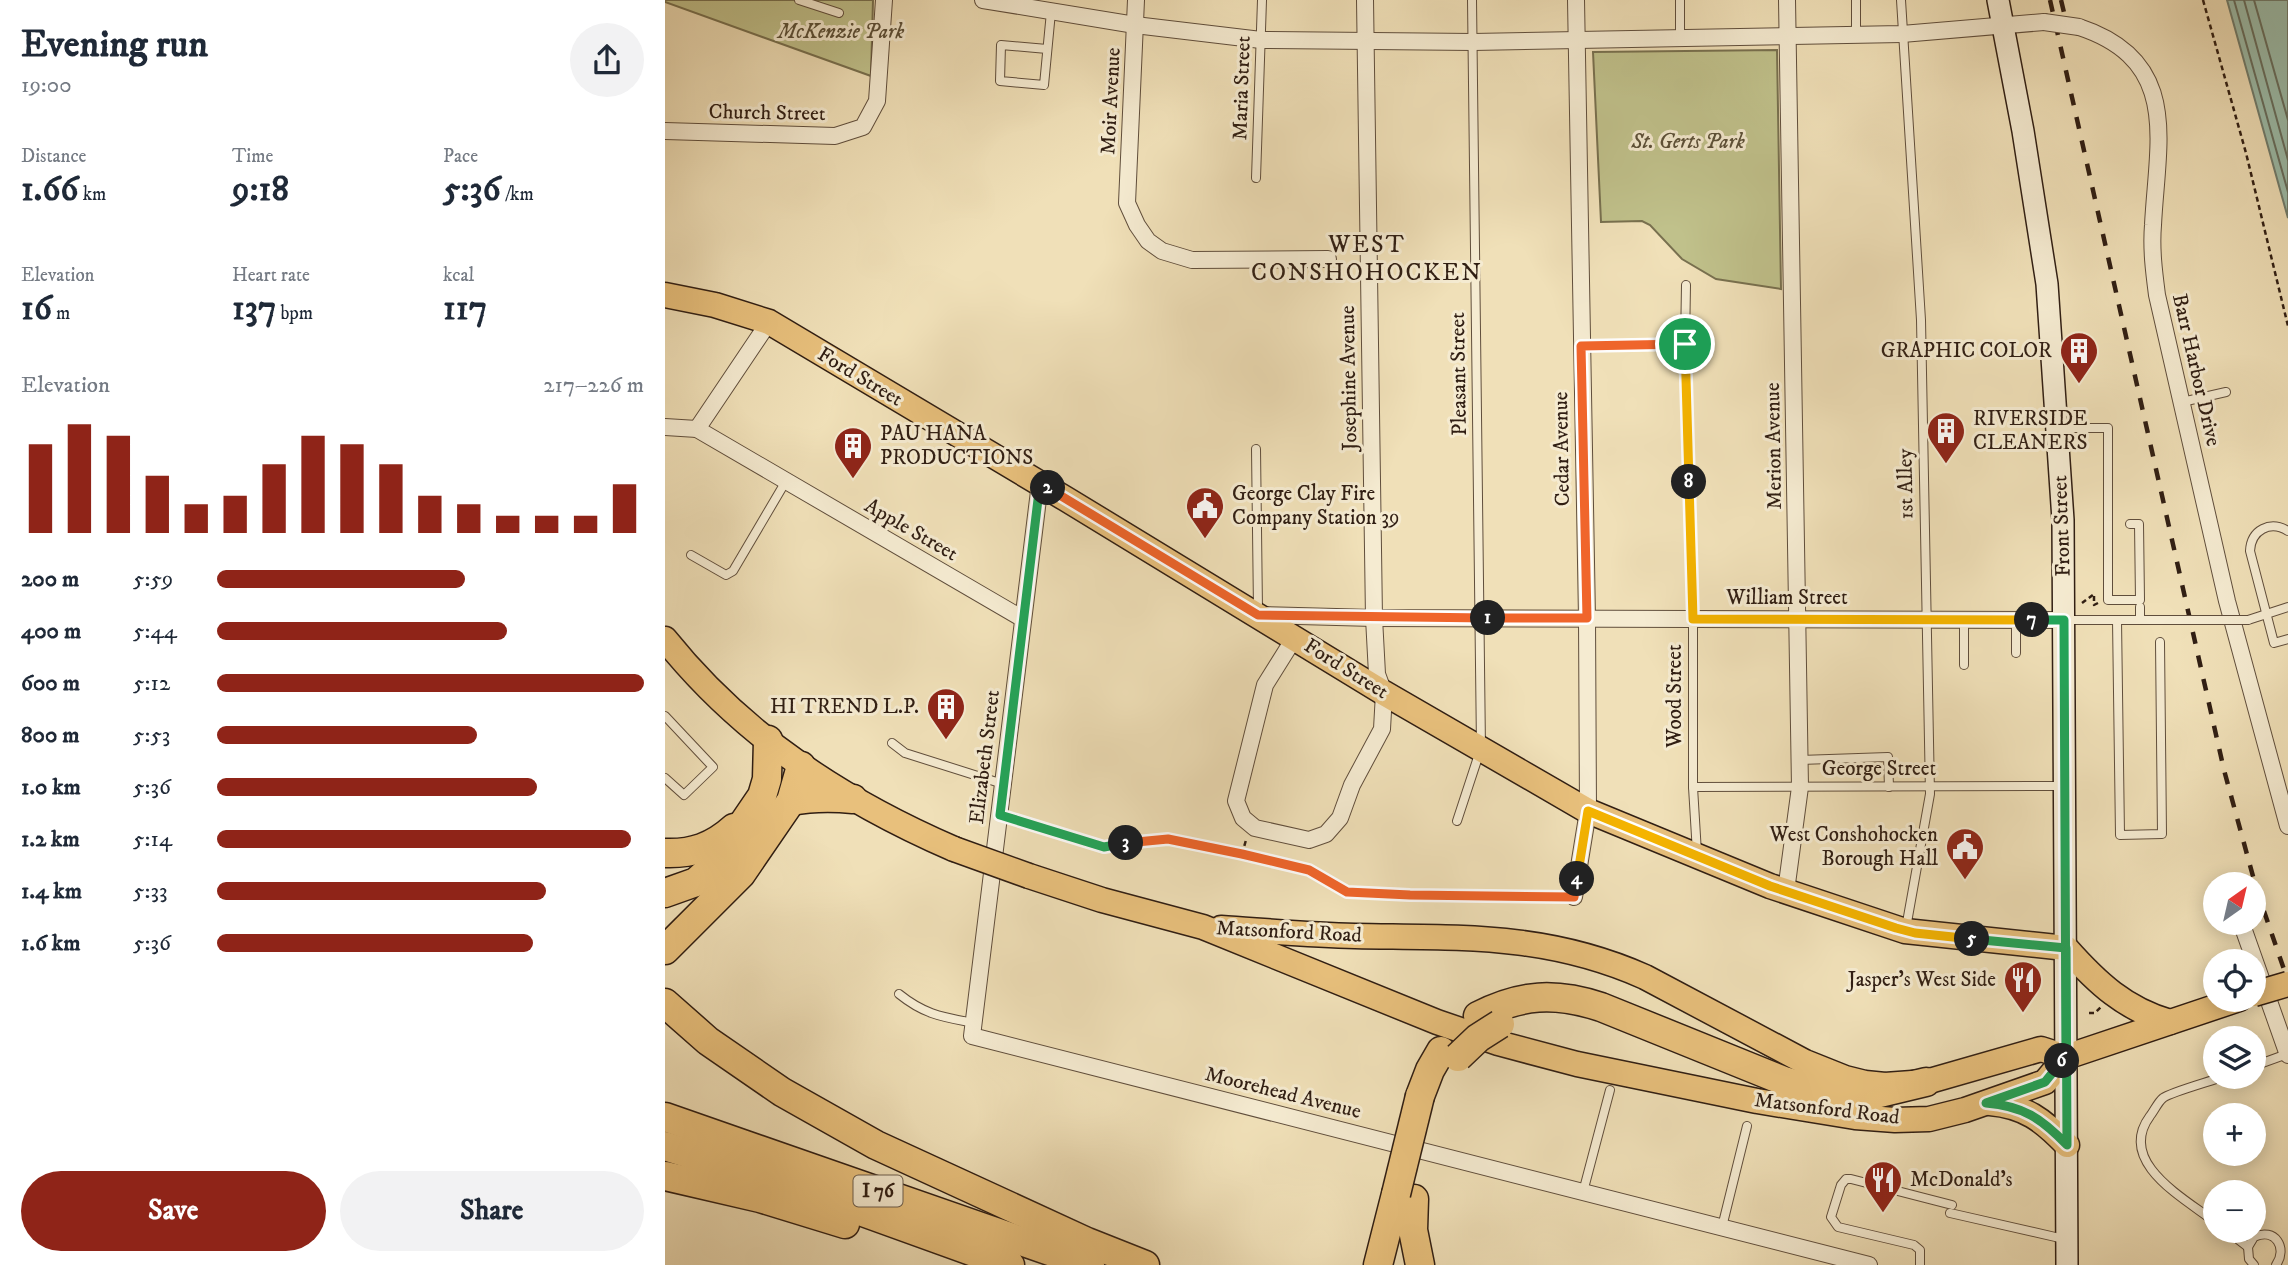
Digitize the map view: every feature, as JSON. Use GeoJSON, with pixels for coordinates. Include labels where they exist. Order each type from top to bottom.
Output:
{"type":"FeatureCollection","features":[{"type":"Feature","properties":{"kind":"highway"},"geometry":{"type":"LineString","coordinates":[[665,893],[696,882],[715,865],[755,805],[768,779],[768,740]]}},
{"type":"Feature","properties":{"kind":"highway"},"geometry":{"type":"LineString","coordinates":[[665,950],[741,874],[791,801],[801,766]]}},
{"type":"Feature","properties":{"kind":"highway"},"geometry":{"type":"LineString","coordinates":[[665,853],[702,850],[723,838],[755,805],[801,766]]}},
{"type":"Feature","properties":{"kind":"highway"},"geometry":{"type":"LineString","coordinates":[[791,801],[818,797],[853,799]]}},
{"type":"Feature","properties":{"kind":"highway"},"geometry":{"type":"LineString","coordinates":[[1378,1265],[1405,1196],[1429,1098],[1446,1076],[1450,1054],[1478,1038],[1489,1020],[1504,1004],[1531,998],[1574,999],[1601,1007],[1784,1080],[1822,1092],[1873,1095],[1926,1082]]}},
{"type":"Feature","properties":{"kind":"highway"},"geometry":{"type":"LineString","coordinates":[[665,1003],[708,1041],[782,1092],[876,1145],[1087,1242],[1145,1265]]}},
{"type":"Feature","properties":{"kind":"highway"},"geometry":{"type":"LineString","coordinates":[[1489,1020],[1533,1015],[1559,1015],[1583,1020],[1809,1109]]}},
{"type":"Feature","properties":{"kind":"highway","name":"I 76"},"geometry":{"type":"LineString","coordinates":[[665,1117],[1090,1265]]}},
{"type":"Feature","properties":{"kind":"highway","name":"I 76"},"geometry":{"type":"LineString","coordinates":[[665,1146],[788,1185],[1010,1265]]}},
{"type":"Feature","properties":{"kind":"highway"},"geometry":{"type":"LineString","coordinates":[[665,1176],[760,1198],[977,1265]]}},
{"type":"Feature","properties":{"kind":"highway"},"geometry":{"type":"LineString","coordinates":[[1405,1196],[1419,1265]]}},
{"type":"Feature","properties":{"kind":"main road","name":"Front Street"},"geometry":{"type":"LineString","coordinates":[[1998,0],[2023,131],[2047,284],[2063,520],[2067,1265]]}},
{"type":"Feature","properties":{"kind":"main road","name":"Ford Street"},"geometry":{"type":"LineString","coordinates":[[665,295],[716,305],[769,323],[1040,483],[1384,693],[1588,811],[1786,891],[1905,931],[2066,948]]}},
{"type":"Feature","properties":{"kind":"main road","name":"Matsonford Road"},"geometry":{"type":"LineString","coordinates":[[665,639],[693,673],[801,766],[853,799],[909,828],[954,849],[1030,876],[1102,900],[1203,928],[1437,1022],[1498,1043],[1577,1064],[1757,1101],[1855,1117],[1913,1120],[1944,1116],[2045,1082],[2066,1057],[2041,1049],[1926,1082],[1885,1085],[1865,1083],[1824,1070],[1620,965],[1565,949],[1535,943],[1469,938],[1311,935],[1203,928]]}},
{"type":"Feature","properties":{"kind":"main road"},"geometry":{"type":"LineString","coordinates":[[2066,948],[2119,999],[2139,1012],[2170,1022]]}},
{"type":"Feature","properties":{"kind":"main road"},"geometry":{"type":"LineString","coordinates":[[2266,991],[2288,984]]}},
{"type":"Feature","properties":{"kind":"main road"},"geometry":{"type":"LineString","coordinates":[[2066,1057],[2203,1011]]}},
{"type":"Feature","properties":{"kind":"main road"},"geometry":{"type":"LineString","coordinates":[[1986,1103],[2004,1104],[2024,1110],[2049,1127],[2067,1145]]}},
{"type":"Feature","properties":{"kind":"street","name":"Church Street"},"geometry":{"type":"LineString","coordinates":[[665,131],[835,136],[863,127],[877,101],[884,0]]}},
{"type":"Feature","properties":{"kind":"street","name":"Barr Harbor Drive"},"geometry":{"type":"LineString","coordinates":[[983,0],[1135,25],[1261,40],[1473,42],[1902,34],[2044,22],[2079,27],[2112,42],[2131,58],[2146,80],[2157,107],[2160,137],[2153,225],[2157,295],[2227,601],[2288,826]]}},
{"type":"Feature","properties":{"kind":"street","name":"Moir Avenue"},"geometry":{"type":"LineString","coordinates":[[1136,0],[1127,203],[1148,241],[1162,251],[1192,260],[1328,259]]}},
{"type":"Feature","properties":{"kind":"street","name":"Josephine Avenue"},"geometry":{"type":"LineString","coordinates":[[1294,637],[1265,684],[1236,801],[1244,818],[1255,828],[1309,839],[1326,834],[1341,818],[1352,785],[1382,729],[1384,693],[1377,674],[1374,618],[1365,0]]}},
{"type":"Feature","properties":{"kind":"street","name":"Cedar Avenue"},"geometry":{"type":"LineString","coordinates":[[1574,897],[1588,811],[1576,0]]}},
{"type":"Feature","properties":{"kind":"street","name":"Merion Avenue"},"geometry":{"type":"LineString","coordinates":[[1786,891],[1800,787],[1787,0]]}},
{"type":"Feature","properties":{"kind":"street"},"geometry":{"type":"LineString","coordinates":[[697,429],[769,323]]}},
{"type":"Feature","properties":{"kind":"street","name":"Apple Street"},"geometry":{"type":"LineString","coordinates":[[665,427],[697,429],[1023,619]]}},
{"type":"Feature","properties":{"kind":"street","name":"Elizabeth Street"},"geometry":{"type":"LineString","coordinates":[[973,1030],[1040,483]]}},
{"type":"Feature","properties":{"kind":"street","name":"William Street"},"geometry":{"type":"LineString","coordinates":[[1258,615],[1374,618],[2064,620]]}},
{"type":"Feature","properties":{"kind":"street"},"geometry":{"type":"LineString","coordinates":[[2246,935],[2288,1055]]}},
{"type":"Feature","properties":{"kind":"street","name":"Moorehead Avenue"},"geometry":{"type":"LineString","coordinates":[[973,1030],[1869,1265]]}},
{"type":"Feature","properties":{"kind":"lane"},"geometry":{"type":"LineString","coordinates":[[799,0],[813,2],[839,13]]}},
{"type":"Feature","properties":{"kind":"lane","name":"Maria Street"},"geometry":{"type":"LineString","coordinates":[[1256,178],[1262,0]]}},
{"type":"Feature","properties":{"kind":"lane","name":"Pleasant Street"},"geometry":{"type":"LineString","coordinates":[[1457,821],[1481,748],[1472,0]]}},
{"type":"Feature","properties":{"kind":"lane"},"geometry":{"type":"LineString","coordinates":[[1680,0],[1680,38]]}},
{"type":"Feature","properties":{"kind":"lane"},"geometry":{"type":"LineString","coordinates":[[1856,0],[1856,35]]}},
{"type":"Feature","properties":{"kind":"lane","name":"1st Alley"},"geometry":{"type":"LineString","coordinates":[[1901,0],[1921,320],[1930,794],[1905,931]]}},
{"type":"Feature","properties":{"kind":"lane"},"geometry":{"type":"LineString","coordinates":[[1047,49],[1001,45],[1000,81],[1044,85],[1051,12]]}},
{"type":"Feature","properties":{"kind":"lane","name":"Wood Street"},"geometry":{"type":"LineString","coordinates":[[1686,285],[1685,344],[1693,619],[1693,788],[1697,856]]}},
{"type":"Feature","properties":{"kind":"lane"},"geometry":{"type":"LineString","coordinates":[[1581,346],[1685,344]]}},
{"type":"Feature","properties":{"kind":"lane"},"geometry":{"type":"LineString","coordinates":[[2182,402],[2226,392]]}},
{"type":"Feature","properties":{"kind":"lane"},"geometry":{"type":"LineString","coordinates":[[2057,428],[2108,428],[2108,600],[2140,600],[2139,524],[2130,524]]}},
{"type":"Feature","properties":{"kind":"lane"},"geometry":{"type":"LineString","coordinates":[[1256,449],[1258,615]]}},
{"type":"Feature","properties":{"kind":"lane"},"geometry":{"type":"LineString","coordinates":[[691,555],[726,575],[733,570],[786,481]]}},
{"type":"Feature","properties":{"kind":"lane"},"geometry":{"type":"LineString","coordinates":[[2288,531],[2280,527],[2265,527],[2259,531],[2250,551],[2274,643],[2288,639]]}},
{"type":"Feature","properties":{"kind":"lane"},"geometry":{"type":"LineString","coordinates":[[2140,607],[2140,620]]}},
{"type":"Feature","properties":{"kind":"lane"},"geometry":{"type":"LineString","coordinates":[[2064,620],[2248,620],[2288,607]]}},
{"type":"Feature","properties":{"kind":"lane"},"geometry":{"type":"LineString","coordinates":[[1964,619],[1964,665]]}},
{"type":"Feature","properties":{"kind":"lane"},"geometry":{"type":"LineString","coordinates":[[2016,653],[2017,620]]}},
{"type":"Feature","properties":{"kind":"lane"},"geometry":{"type":"LineString","coordinates":[[2117,620],[2120,835],[2162,834],[2160,642]]}},
{"type":"Feature","properties":{"kind":"lane"},"geometry":{"type":"LineString","coordinates":[[665,716],[713,767],[684,795],[665,778]]}},
{"type":"Feature","properties":{"kind":"lane"},"geometry":{"type":"LineString","coordinates":[[892,743],[905,753],[1003,784]]}},
{"type":"Feature","properties":{"kind":"lane"},"geometry":{"type":"LineString","coordinates":[[1800,760],[1888,757],[1889,787]]}},
{"type":"Feature","properties":{"kind":"lane","name":"George Street"},"geometry":{"type":"LineString","coordinates":[[1693,788],[2065,786]]}},
{"type":"Feature","properties":{"kind":"lane"},"geometry":{"type":"LineString","coordinates":[[1000,815],[1104,847]]}},
{"type":"Feature","properties":{"kind":"lane"},"geometry":{"type":"LineString","coordinates":[[899,994],[915,1007],[973,1030]]}},
{"type":"Feature","properties":{"kind":"lane"},"geometry":{"type":"LineString","coordinates":[[2266,1062],[2288,1055]]}},
{"type":"Feature","properties":{"kind":"lane"},"geometry":{"type":"LineString","coordinates":[[2203,1084],[2163,1098],[2141,1128],[2140,1145],[2145,1162],[2155,1176],[2203,1213]]}},
{"type":"Feature","properties":{"kind":"lane"},"geometry":{"type":"LineString","coordinates":[[1583,1192],[1610,1090]]}},
{"type":"Feature","properties":{"kind":"lane"},"geometry":{"type":"LineString","coordinates":[[1722,1227],[1747,1126]]}},
{"type":"Feature","properties":{"kind":"lane"},"geometry":{"type":"LineString","coordinates":[[1920,1265],[1920,1251],[1914,1245],[1838,1227],[1834,1223],[1831,1217],[1841,1185],[1846,1179],[2067,1239]]}},
{"type":"Feature","properties":{"kind":"lane"},"geometry":{"type":"LineString","coordinates":[[2254,1265],[2249,1259],[2248,1247],[2260,1234],[2277,1238],[2283,1249],[2283,1255],[2276,1265]]}},
{"type":"Feature","properties":{"kind":"lane"},"geometry":{"type":"LineString","coordinates":[[2243,1243],[2248,1247]]}},
{"type":"Feature","properties":{"kind":"path"},"geometry":{"type":"LineString","coordinates":[[2203,0],[2288,326]]}},
{"type":"Feature","properties":{"kind":"path"},"geometry":{"type":"LineString","coordinates":[[1104,847],[1168,839],[1309,870],[1347,892],[1574,897]]}},
{"type":"Feature","properties":{"kind":"path"},"geometry":{"type":"LineString","coordinates":[[2095,1013],[2097,1019]]}},
{"type":"Feature","properties":{"kind":"green space","name":"McKenzie Park"},"geometry":{"type":"Polygon","coordinates":[[[873,0],[871,76],[665,2],[873,0]]]}},
{"type":"Feature","properties":{"kind":"green space","name":"St. Gerts Park"},"geometry":{"type":"Polygon","coordinates":[[[1777,50],[1781,289],[1716,279],[1682,259],[1650,225],[1642,221],[1601,222],[1593,52],[1777,50]]]}},
{"type":"Feature","properties":{"kind":"water"},"geometry":{"type":"Polygon","coordinates":[[[2227,0],[2288,0],[2288,218],[2227,0]]]}},
{"type":"Feature","properties":{"kind":"railway"},"geometry":{"type":"LineString","coordinates":[[2050,0],[2224,770],[2257,891],[2288,981]]}},
{"type":"Feature","properties":{"kind":"railway"},"geometry":{"type":"LineString","coordinates":[[2061,0],[2069,33]]}},
{"type":"Feature","properties":{"kind":"place","name":"GRAPHIC COLOR"},"geometry":{"type":"Point","coordinates":[2079,385]}},
{"type":"Feature","properties":{"kind":"place","name":"RIVERSIDE CLEANERS"},"geometry":{"type":"Point","coordinates":[1946,465]}},
{"type":"Feature","properties":{"kind":"place","name":"PAU HANA PRODUCTIONS"},"geometry":{"type":"Point","coordinates":[853,480]}},
{"type":"Feature","properties":{"kind":"place","name":"George Clay Fire Company Station 39"},"geometry":{"type":"Point","coordinates":[1205,540]}},
{"type":"Feature","properties":{"kind":"place","name":"HI TREND L.P."},"geometry":{"type":"Point","coordinates":[946,741]}},
{"type":"Feature","properties":{"kind":"place","name":"West Conshohocken Borough Hall"},"geometry":{"type":"Point","coordinates":[1965,881]}},
{"type":"Feature","properties":{"kind":"place","name":"Jasper's West Side"},"geometry":{"type":"Point","coordinates":[2023,1014]}},
{"type":"Feature","properties":{"kind":"place","name":"McDonald's"},"geometry":{"type":"Point","coordinates":[1883,1214]}},
{"type":"Feature","properties":{"kind":"district","name":"WEST CONSHOHOCKEN"},"geometry":{"type":"Point","coordinates":[1367,259]}},
{"type":"Feature","properties":{"kind":"route"},"geometry":{"type":"LineString","coordinates":[[1685,344],[1581,346],[1587,618],[1258,615],[1040,483],[1000,815],[1104,847],[1168,839],[1242,854],[1309,870],[1347,892],[1574,897],[1588,811],[1770,886],[1905,931],[1915,933],[2066,948],[2067,1145],[2049,1127],[2024,1110],[2004,1104],[1986,1103],[2045,1082],[2066,1057],[2064,620],[1693,619],[1685,344]]}}]}
